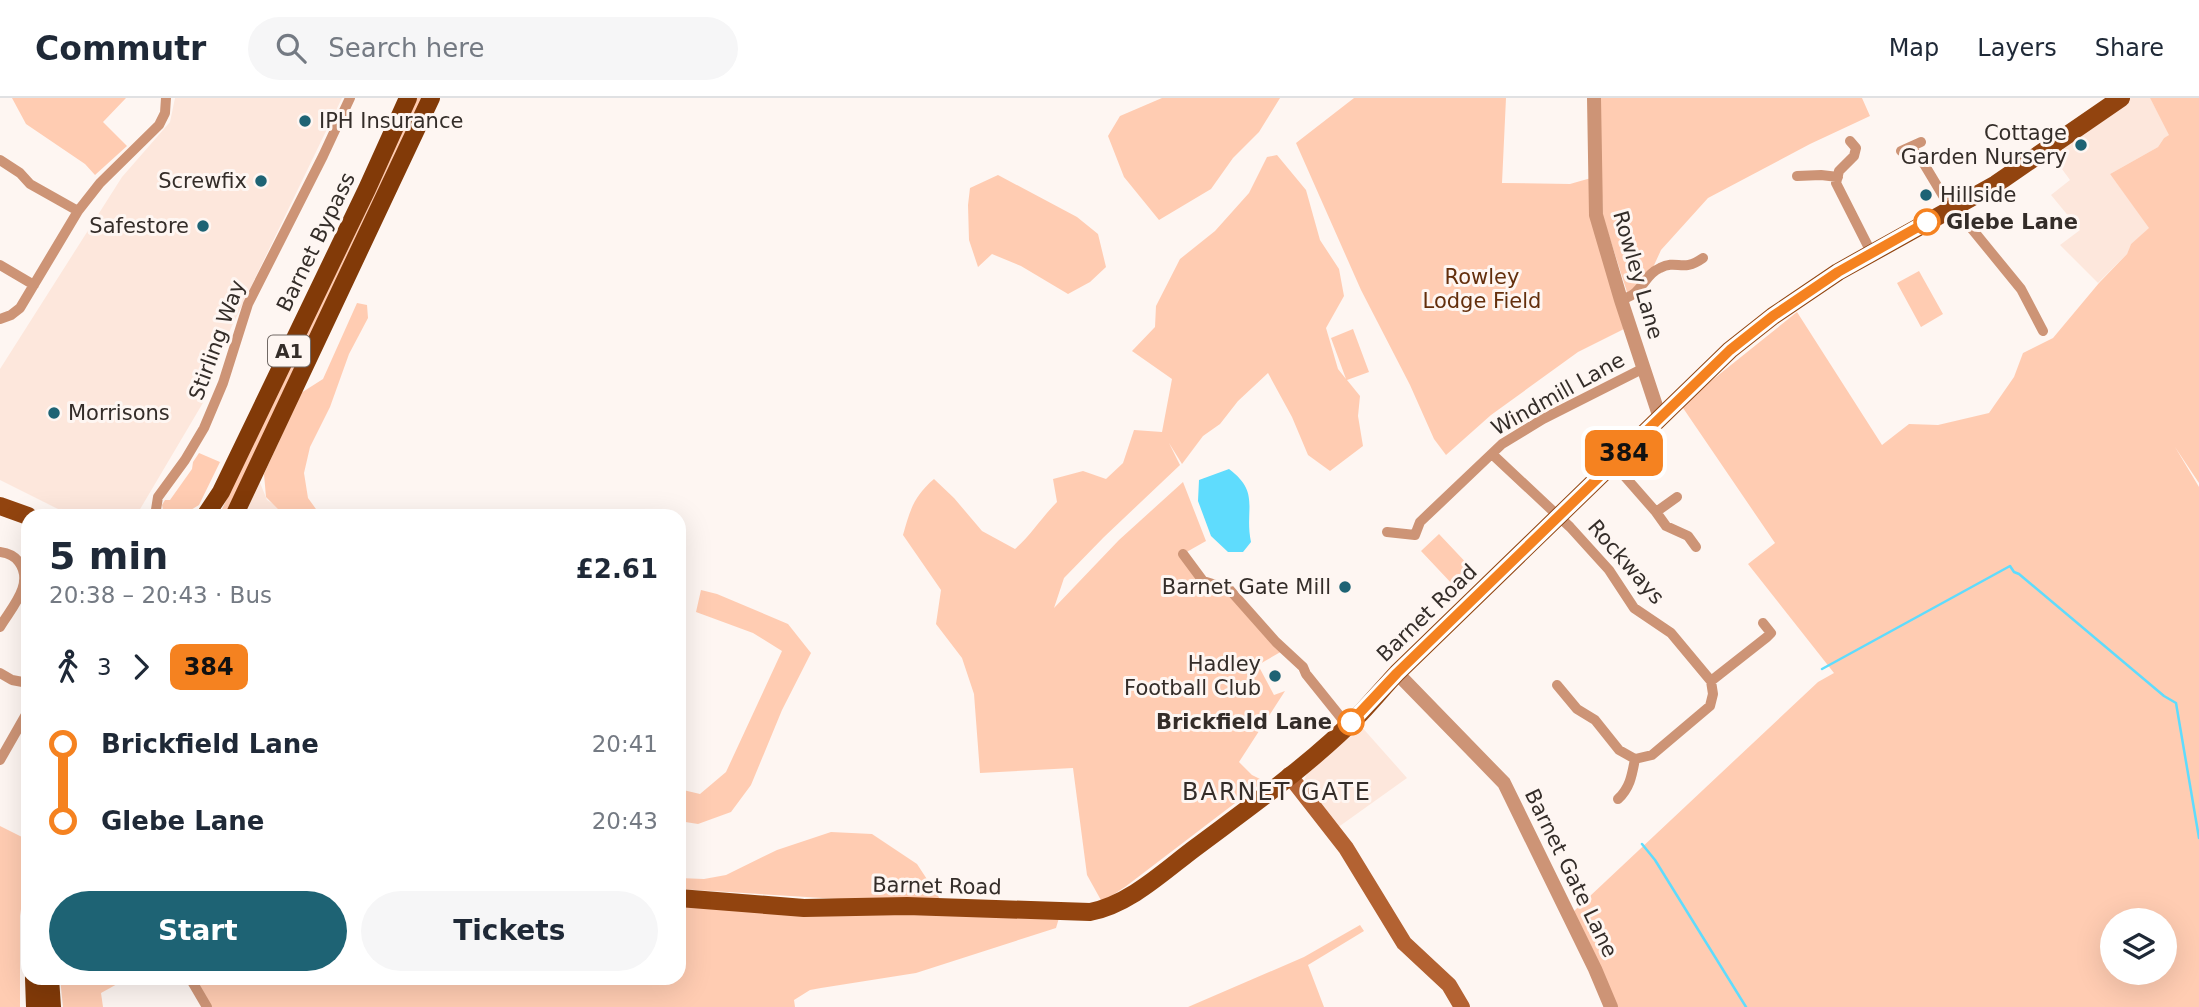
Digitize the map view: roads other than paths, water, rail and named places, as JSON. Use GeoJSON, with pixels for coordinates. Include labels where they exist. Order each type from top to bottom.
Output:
{"type":"FeatureCollection","features":[{"type":"Feature","properties":{"kind":"highway","name":"Barnet Bypass"},"geometry":{"type":"LineString","coordinates":[[210,509],[221,492],[408,98]]}},
{"type":"Feature","properties":{"kind":"highway","name":"Barnet Bypass"},"geometry":{"type":"LineString","coordinates":[[237,509],[432,98]]}},
{"type":"Feature","properties":{"kind":"highway"},"geometry":{"type":"LineString","coordinates":[[34,985],[35,1007]]}},
{"type":"Feature","properties":{"kind":"highway"},"geometry":{"type":"LineString","coordinates":[[50,985],[51,1007]]}},
{"type":"Feature","properties":{"kind":"main road","name":"Barnet Road"},"geometry":{"type":"LineString","coordinates":[[686,899],[804,908],[907,906],[1090,912],[1111,907],[1150,882],[1289,775],[1348,725],[1397,673],[1730,350],[1773,316],[1838,272],[2024,165],[2121,98]]}},
{"type":"Feature","properties":{"kind":"main road"},"geometry":{"type":"LineString","coordinates":[[0,506],[21,514]]}},
{"type":"Feature","properties":{"kind":"main road"},"geometry":{"type":"LineString","coordinates":[[1289,775],[1346,848],[1404,943],[1449,985],[1457,1004]]}},
{"type":"Feature","properties":{"kind":"street"},"geometry":{"type":"LineString","coordinates":[[0,319],[20,308],[78,211],[100,183],[159,125],[165,113],[166,98]]}},
{"type":"Feature","properties":{"kind":"street","name":"Stirling Way"},"geometry":{"type":"LineString","coordinates":[[156,509],[158,497],[186,460],[209,417],[223,383],[248,304],[350,98]]}},
{"type":"Feature","properties":{"kind":"street","name":"Rowley Lane"},"geometry":{"type":"LineString","coordinates":[[1594,98],[1596,215],[1660,418]]}},
{"type":"Feature","properties":{"kind":"street"},"geometry":{"type":"LineString","coordinates":[[1850,141],[1856,148],[1854,156],[1839,171],[1836,183],[1871,252]]}},
{"type":"Feature","properties":{"kind":"street"},"geometry":{"type":"LineString","coordinates":[[1911,147],[1952,208],[2021,289],[2043,331]]}},
{"type":"Feature","properties":{"kind":"street"},"geometry":{"type":"LineString","coordinates":[[0,160],[20,173],[30,184],[78,211]]}},
{"type":"Feature","properties":{"kind":"street"},"geometry":{"type":"LineString","coordinates":[[1797,176],[1838,177]]}},
{"type":"Feature","properties":{"kind":"street"},"geometry":{"type":"LineString","coordinates":[[1621,300],[1635,294],[1658,268],[1667,265],[1692,266],[1703,258]]}},
{"type":"Feature","properties":{"kind":"street"},"geometry":{"type":"LineString","coordinates":[[0,265],[34,285]]}},
{"type":"Feature","properties":{"kind":"street","name":"Windmill Lane"},"geometry":{"type":"LineString","coordinates":[[1387,532],[1415,535],[1420,522],[1502,444],[1543,419],[1644,368]]}},
{"type":"Feature","properties":{"kind":"street","name":"Windmill Lane"},"geometry":{"type":"LineString","coordinates":[[1492,454],[1558,516]]}},
{"type":"Feature","properties":{"kind":"street"},"geometry":{"type":"LineString","coordinates":[[1613,463],[1666,526],[1688,536],[1696,547]]}},
{"type":"Feature","properties":{"kind":"street"},"geometry":{"type":"LineString","coordinates":[[1656,512],[1677,497]]}},
{"type":"Feature","properties":{"kind":"street","name":"Rockways"},"geometry":{"type":"LineString","coordinates":[[1558,516],[1609,570],[1634,607],[1671,633],[1711,681]]}},
{"type":"Feature","properties":{"kind":"street"},"geometry":{"type":"LineString","coordinates":[[0,552],[9,554],[21,567]]}},
{"type":"Feature","properties":{"kind":"street"},"geometry":{"type":"LineString","coordinates":[[1183,554],[1203,580],[1229,589],[1276,642],[1303,667],[1348,725]]}},
{"type":"Feature","properties":{"kind":"street"},"geometry":{"type":"LineString","coordinates":[[0,627],[21,590]]}},
{"type":"Feature","properties":{"kind":"street"},"geometry":{"type":"LineString","coordinates":[[1557,685],[1577,709],[1595,720],[1619,750],[1634,759],[1652,755],[1710,706],[1713,694],[1711,681],[1771,633],[1763,623]]}},
{"type":"Feature","properties":{"kind":"street","name":"Barnet Gate Lane"},"geometry":{"type":"LineString","coordinates":[[1397,673],[1504,783],[1611,1007]]}},
{"type":"Feature","properties":{"kind":"street"},"geometry":{"type":"LineString","coordinates":[[2,678],[21,682]]}},
{"type":"Feature","properties":{"kind":"street"},"geometry":{"type":"LineString","coordinates":[[1567,696],[1576,688]]}},
{"type":"Feature","properties":{"kind":"street"},"geometry":{"type":"LineString","coordinates":[[0,761],[21,724]]}},
{"type":"Feature","properties":{"kind":"street"},"geometry":{"type":"LineString","coordinates":[[1618,799],[1626,791],[1633,774],[1634,759]]}},
{"type":"Feature","properties":{"kind":"street"},"geometry":{"type":"LineString","coordinates":[[194,985],[207,1007]]}},
{"type":"Feature","properties":{"kind":"water"},"geometry":{"type":"Polygon","coordinates":[[[1229,469],[1239,478],[1248,494],[1251,542],[1243,552],[1228,552],[1211,536],[1198,501],[1199,480],[1229,469]]]}},
{"type":"Feature","properties":{"kind":"waterway"},"geometry":{"type":"LineString","coordinates":[[1822,669],[2010,566],[2164,696],[2176,703],[2199,838]]}},
{"type":"Feature","properties":{"kind":"waterway"},"geometry":{"type":"LineString","coordinates":[[1642,844],[1655,860],[1746,1007]]}},
{"type":"Feature","properties":{"kind":"place","name":"IPH Insurance"},"geometry":{"type":"Point","coordinates":[305,121]}},
{"type":"Feature","properties":{"kind":"place","name":"Cottage Garden Nursery"},"geometry":{"type":"Point","coordinates":[2081,145]}},
{"type":"Feature","properties":{"kind":"place","name":"Screwfix"},"geometry":{"type":"Point","coordinates":[261,181]}},
{"type":"Feature","properties":{"kind":"place","name":"Hillside"},"geometry":{"type":"Point","coordinates":[1926,195]}},
{"type":"Feature","properties":{"kind":"place","name":"Glebe Lane"},"geometry":{"type":"Point","coordinates":[1927,222]}},
{"type":"Feature","properties":{"kind":"place","name":"Safestore"},"geometry":{"type":"Point","coordinates":[203,226]}},
{"type":"Feature","properties":{"kind":"place","name":"Morrisons"},"geometry":{"type":"Point","coordinates":[54,413]}},
{"type":"Feature","properties":{"kind":"place","name":"Barnet Gate Mill"},"geometry":{"type":"Point","coordinates":[1345,587]}},
{"type":"Feature","properties":{"kind":"place","name":"Hadley Football Club"},"geometry":{"type":"Point","coordinates":[1275,676]}},
{"type":"Feature","properties":{"kind":"place","name":"Brickfield Lane"},"geometry":{"type":"Point","coordinates":[1351,722]}},
{"type":"Feature","properties":{"kind":"district","name":"BARNET GATE"},"geometry":{"type":"Point","coordinates":[1277,792]}},
{"type":"Feature","properties":{"kind":"park label","name":"Rowley Lodge Field"},"geometry":{"type":"Point","coordinates":[1482,289]}}]}
